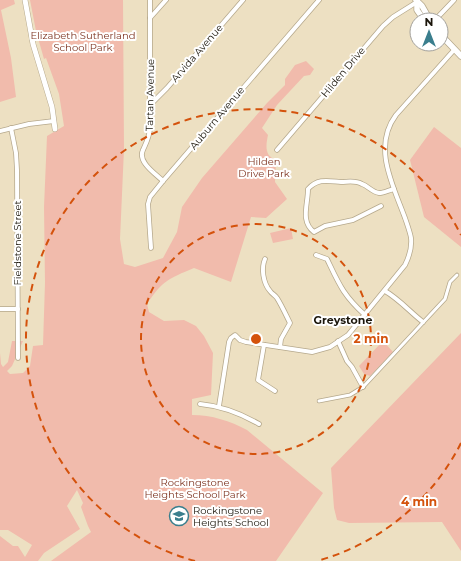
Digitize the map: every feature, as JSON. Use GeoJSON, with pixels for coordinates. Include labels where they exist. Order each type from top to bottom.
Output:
{"type":"FeatureCollection","features":[{"type":"Feature","properties":{"kind":"main road"},"geometry":{"type":"LineString","coordinates":[[416,1],[418,12]]}},
{"type":"Feature","properties":{"kind":"main road"},"geometry":{"type":"LineString","coordinates":[[416,1],[422,6],[425,12]]}},
{"type":"Feature","properties":{"kind":"main road"},"geometry":{"type":"LineString","coordinates":[[449,45],[461,56]]}},
{"type":"Feature","properties":{"kind":"street"},"geometry":{"type":"LineString","coordinates":[[25,0],[33,44],[52,107],[56,129]]}},
{"type":"Feature","properties":{"kind":"street","name":"Tartan Avenue"},"geometry":{"type":"LineString","coordinates":[[150,0],[150,135],[142,151],[142,157],[143,161],[163,180]]}},
{"type":"Feature","properties":{"kind":"street"},"geometry":{"type":"LineString","coordinates":[[150,18],[166,0]]}},
{"type":"Feature","properties":{"kind":"street","name":"Arvida Avenue"},"geometry":{"type":"LineString","coordinates":[[151,104],[167,88],[243,0]]}},
{"type":"Feature","properties":{"kind":"street","name":"Auburn Avenue"},"geometry":{"type":"LineString","coordinates":[[151,248],[148,204],[150,197],[163,180],[319,0]]}},
{"type":"Feature","properties":{"kind":"street"},"geometry":{"type":"LineString","coordinates":[[443,12],[454,0]]}},
{"type":"Feature","properties":{"kind":"street","name":"Hilden Drive"},"geometry":{"type":"LineString","coordinates":[[277,150],[383,26],[416,1]]}},
{"type":"Feature","properties":{"kind":"street"},"geometry":{"type":"LineString","coordinates":[[219,406],[231,338],[235,335],[240,340],[246,342],[312,352],[330,347],[348,335],[385,291],[404,265],[409,257],[411,238],[394,189],[385,155],[385,144],[388,129],[396,115],[454,50]]}},
{"type":"Feature","properties":{"kind":"street"},"geometry":{"type":"LineString","coordinates":[[0,131],[29,124],[54,121]]}},
{"type":"Feature","properties":{"kind":"street","name":"Fieldstone Street"},"geometry":{"type":"LineString","coordinates":[[10,128],[16,153],[17,170],[18,358]]}},
{"type":"Feature","properties":{"kind":"street"},"geometry":{"type":"LineString","coordinates":[[381,206],[353,220],[325,226],[314,232],[306,224],[308,189],[319,181],[327,180],[358,182],[379,193],[394,189]]}},
{"type":"Feature","properties":{"kind":"street"},"geometry":{"type":"LineString","coordinates":[[316,255],[327,259],[342,290],[364,315]]}},
{"type":"Feature","properties":{"kind":"street"},"geometry":{"type":"LineString","coordinates":[[265,259],[263,269],[266,283],[270,291],[276,297],[290,323],[281,339],[280,347]]}},
{"type":"Feature","properties":{"kind":"street"},"geometry":{"type":"LineString","coordinates":[[319,401],[350,395],[363,387],[445,299],[450,282],[457,275]]}},
{"type":"Feature","properties":{"kind":"street"},"geometry":{"type":"LineString","coordinates":[[385,291],[398,300],[415,317],[423,322]]}},
{"type":"Feature","properties":{"kind":"street"},"geometry":{"type":"LineString","coordinates":[[0,308],[18,309]]}},
{"type":"Feature","properties":{"kind":"street"},"geometry":{"type":"LineString","coordinates":[[338,341],[363,387]]}},
{"type":"Feature","properties":{"kind":"street"},"geometry":{"type":"LineString","coordinates":[[264,345],[258,380],[275,391]]}},
{"type":"Feature","properties":{"kind":"street"},"geometry":{"type":"LineString","coordinates":[[200,404],[219,406],[259,424]]}},
{"type":"Feature","properties":{"kind":"green space"},"geometry":{"type":"Polygon","coordinates":[[[0,0],[14,0],[15,4],[1,10],[11,58],[16,97],[0,102],[0,0]]]}},
{"type":"Feature","properties":{"kind":"green space"},"geometry":{"type":"Polygon","coordinates":[[[30,0],[123,0],[124,149],[120,239],[124,264],[135,267],[163,258],[177,232],[182,207],[202,178],[267,103],[285,85],[285,79],[295,65],[306,61],[314,69],[310,75],[304,76],[277,105],[262,128],[268,135],[266,146],[269,156],[276,160],[275,182],[287,199],[266,218],[251,217],[231,282],[194,268],[167,281],[157,290],[147,304],[149,312],[164,321],[184,320],[196,326],[204,336],[213,353],[211,395],[192,399],[192,415],[221,419],[247,430],[323,493],[276,561],[51,561],[91,532],[81,507],[83,503],[77,490],[67,506],[80,529],[44,553],[38,561],[0,561],[0,536],[13,546],[18,546],[25,557],[32,545],[8,530],[0,530],[0,353],[1,364],[3,367],[8,362],[12,341],[23,341],[12,366],[7,371],[10,374],[23,373],[30,366],[33,346],[43,345],[45,283],[44,207],[47,136],[64,126],[59,94],[46,58],[44,59],[36,31],[30,0]]]}},
{"type":"Feature","properties":{"kind":"green space"},"geometry":{"type":"Polygon","coordinates":[[[434,127],[461,148],[461,247],[424,217],[410,160],[434,127]]]}},
{"type":"Feature","properties":{"kind":"green space"},"geometry":{"type":"Polygon","coordinates":[[[291,228],[293,239],[273,243],[270,233],[291,228]]]}},
{"type":"Feature","properties":{"kind":"green space"},"geometry":{"type":"Polygon","coordinates":[[[461,333],[461,551],[442,522],[349,523],[337,520],[334,508],[331,468],[461,333]]]}},
{"type":"Feature","properties":{"kind":"green space"},"geometry":{"type":"Polygon","coordinates":[[[383,341],[393,352],[370,376],[364,374],[359,366],[383,341]]]}},
{"type":"Feature","properties":{"kind":"place","name":"Rockingstone Heights School"},"geometry":{"type":"Point","coordinates":[179,516]}},
{"type":"Feature","properties":{"kind":"district","name":"Greystone"},"geometry":{"type":"Point","coordinates":[343,320]}},
{"type":"Feature","properties":{"kind":"park label","name":"Elizabeth Sutherland School Park"},"geometry":{"type":"Point","coordinates":[83,40]}},
{"type":"Feature","properties":{"kind":"park label","name":"Hilden Drive Park"},"geometry":{"type":"Point","coordinates":[264,166]}},
{"type":"Feature","properties":{"kind":"park label","name":"Rockingstone Heights School Park"},"geometry":{"type":"Point","coordinates":[195,488]}}]}
